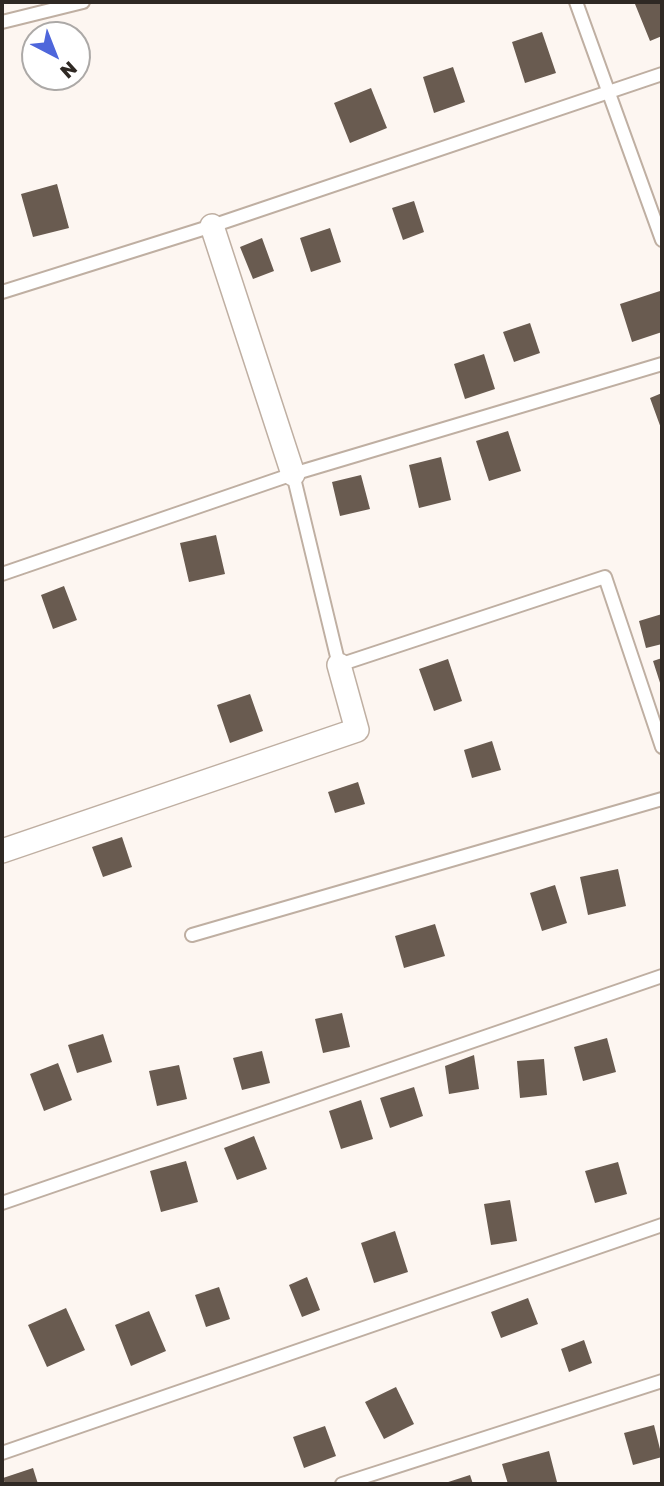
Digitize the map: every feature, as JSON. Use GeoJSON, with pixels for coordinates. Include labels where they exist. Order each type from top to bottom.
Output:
{"type":"FeatureCollection","features":[{"type":"Feature","properties":{"kind":"street"},"geometry":{"type":"LineString","coordinates":[[212,226],[293,474]]}},
{"type":"Feature","properties":{"kind":"street"},"geometry":{"type":"LineString","coordinates":[[2,851],[357,730],[339,665]]}},
{"type":"Feature","properties":{"kind":"lane"},"geometry":{"type":"LineString","coordinates":[[2,22],[83,2]]}},
{"type":"Feature","properties":{"kind":"lane"},"geometry":{"type":"LineString","coordinates":[[576,2],[662,240]]}},
{"type":"Feature","properties":{"kind":"lane"},"geometry":{"type":"LineString","coordinates":[[2,292],[212,226],[662,74]]}},
{"type":"Feature","properties":{"kind":"lane"},"geometry":{"type":"LineString","coordinates":[[2,574],[293,474],[662,364]]}},
{"type":"Feature","properties":{"kind":"lane"},"geometry":{"type":"LineString","coordinates":[[293,474],[339,665],[605,578],[662,747]]}},
{"type":"Feature","properties":{"kind":"lane"},"geometry":{"type":"LineString","coordinates":[[192,935],[662,799]]}},
{"type":"Feature","properties":{"kind":"lane"},"geometry":{"type":"LineString","coordinates":[[2,1203],[662,976]]}},
{"type":"Feature","properties":{"kind":"lane"},"geometry":{"type":"LineString","coordinates":[[2,1453],[662,1224]]}},
{"type":"Feature","properties":{"kind":"lane"},"geometry":{"type":"LineString","coordinates":[[342,1484],[662,1381]]}},
{"type":"Feature","properties":{"kind":"building"},"geometry":{"type":"Polygon","coordinates":[[[662,2],[662,36],[650,41],[635,4],[662,2]]]}},
{"type":"Feature","properties":{"kind":"building"},"geometry":{"type":"Polygon","coordinates":[[[542,32],[556,73],[525,83],[512,42],[542,32]]]}},
{"type":"Feature","properties":{"kind":"building"},"geometry":{"type":"Polygon","coordinates":[[[453,67],[465,102],[434,113],[423,77],[453,67]]]}},
{"type":"Feature","properties":{"kind":"building"},"geometry":{"type":"Polygon","coordinates":[[[371,88],[387,128],[350,143],[334,103],[371,88]]]}},
{"type":"Feature","properties":{"kind":"building"},"geometry":{"type":"Polygon","coordinates":[[[57,184],[69,228],[33,237],[21,194],[57,184]]]}},
{"type":"Feature","properties":{"kind":"building"},"geometry":{"type":"Polygon","coordinates":[[[414,201],[424,232],[403,240],[392,208],[414,201]]]}},
{"type":"Feature","properties":{"kind":"building"},"geometry":{"type":"Polygon","coordinates":[[[330,228],[341,262],[311,272],[300,238],[330,228]]]}},
{"type":"Feature","properties":{"kind":"building"},"geometry":{"type":"Polygon","coordinates":[[[262,238],[274,271],[253,279],[240,247],[262,238]]]}},
{"type":"Feature","properties":{"kind":"building"},"geometry":{"type":"Polygon","coordinates":[[[660,291],[662,332],[632,342],[620,304],[660,291]]]}},
{"type":"Feature","properties":{"kind":"building"},"geometry":{"type":"Polygon","coordinates":[[[530,323],[540,353],[514,362],[503,332],[530,323]]]}},
{"type":"Feature","properties":{"kind":"building"},"geometry":{"type":"Polygon","coordinates":[[[484,354],[495,389],[465,399],[454,364],[484,354]]]}},
{"type":"Feature","properties":{"kind":"building"},"geometry":{"type":"Polygon","coordinates":[[[662,393],[662,431],[650,398],[662,393]]]}},
{"type":"Feature","properties":{"kind":"building"},"geometry":{"type":"Polygon","coordinates":[[[508,431],[521,471],[489,481],[476,441],[508,431]]]}},
{"type":"Feature","properties":{"kind":"building"},"geometry":{"type":"Polygon","coordinates":[[[441,457],[451,500],[419,508],[409,465],[441,457]]]}},
{"type":"Feature","properties":{"kind":"building"},"geometry":{"type":"Polygon","coordinates":[[[361,475],[370,509],[340,516],[332,482],[361,475]]]}},
{"type":"Feature","properties":{"kind":"building"},"geometry":{"type":"Polygon","coordinates":[[[216,535],[225,574],[189,582],[180,543],[216,535]]]}},
{"type":"Feature","properties":{"kind":"building"},"geometry":{"type":"Polygon","coordinates":[[[64,586],[77,620],[53,629],[41,595],[64,586]]]}},
{"type":"Feature","properties":{"kind":"building"},"geometry":{"type":"Polygon","coordinates":[[[662,614],[662,644],[646,648],[639,621],[662,614]]]}},
{"type":"Feature","properties":{"kind":"building"},"geometry":{"type":"Polygon","coordinates":[[[662,658],[662,689],[653,661],[662,658]]]}},
{"type":"Feature","properties":{"kind":"building"},"geometry":{"type":"Polygon","coordinates":[[[448,659],[462,701],[434,711],[419,669],[448,659]]]}},
{"type":"Feature","properties":{"kind":"building"},"geometry":{"type":"Polygon","coordinates":[[[250,694],[263,731],[230,743],[217,705],[250,694]]]}},
{"type":"Feature","properties":{"kind":"building"},"geometry":{"type":"Polygon","coordinates":[[[492,741],[501,770],[472,778],[464,750],[492,741]]]}},
{"type":"Feature","properties":{"kind":"building"},"geometry":{"type":"Polygon","coordinates":[[[358,782],[365,804],[335,813],[328,792],[358,782]]]}},
{"type":"Feature","properties":{"kind":"building"},"geometry":{"type":"Polygon","coordinates":[[[122,837],[132,867],[103,877],[92,847],[122,837]]]}},
{"type":"Feature","properties":{"kind":"building"},"geometry":{"type":"Polygon","coordinates":[[[618,869],[626,906],[588,915],[580,877],[618,869]]]}},
{"type":"Feature","properties":{"kind":"building"},"geometry":{"type":"Polygon","coordinates":[[[555,885],[567,923],[542,931],[530,893],[555,885]]]}},
{"type":"Feature","properties":{"kind":"building"},"geometry":{"type":"Polygon","coordinates":[[[435,924],[445,956],[404,968],[395,936],[435,924]]]}},
{"type":"Feature","properties":{"kind":"building"},"geometry":{"type":"Polygon","coordinates":[[[342,1013],[350,1047],[323,1053],[315,1019],[342,1013]]]}},
{"type":"Feature","properties":{"kind":"building"},"geometry":{"type":"Polygon","coordinates":[[[103,1034],[112,1062],[77,1073],[68,1045],[103,1034]]]}},
{"type":"Feature","properties":{"kind":"building"},"geometry":{"type":"Polygon","coordinates":[[[607,1038],[616,1072],[583,1081],[574,1047],[607,1038]]]}},
{"type":"Feature","properties":{"kind":"building"},"geometry":{"type":"Polygon","coordinates":[[[262,1051],[270,1083],[242,1090],[233,1058],[262,1051]]]}},
{"type":"Feature","properties":{"kind":"building"},"geometry":{"type":"Polygon","coordinates":[[[474,1055],[479,1089],[449,1094],[445,1066],[474,1055]]]}},
{"type":"Feature","properties":{"kind":"building"},"geometry":{"type":"Polygon","coordinates":[[[544,1059],[547,1095],[520,1098],[517,1061],[544,1059]]]}},
{"type":"Feature","properties":{"kind":"building"},"geometry":{"type":"Polygon","coordinates":[[[58,1063],[72,1100],[44,1111],[30,1074],[58,1063]]]}},
{"type":"Feature","properties":{"kind":"building"},"geometry":{"type":"Polygon","coordinates":[[[179,1065],[187,1099],[157,1106],[149,1071],[179,1065]]]}},
{"type":"Feature","properties":{"kind":"building"},"geometry":{"type":"Polygon","coordinates":[[[414,1087],[423,1116],[390,1128],[380,1098],[414,1087]]]}},
{"type":"Feature","properties":{"kind":"building"},"geometry":{"type":"Polygon","coordinates":[[[361,1100],[373,1139],[341,1149],[329,1111],[361,1100]]]}},
{"type":"Feature","properties":{"kind":"building"},"geometry":{"type":"Polygon","coordinates":[[[254,1136],[267,1169],[237,1180],[224,1148],[254,1136]]]}},
{"type":"Feature","properties":{"kind":"building"},"geometry":{"type":"Polygon","coordinates":[[[186,1161],[198,1202],[161,1212],[150,1171],[186,1161]]]}},
{"type":"Feature","properties":{"kind":"building"},"geometry":{"type":"Polygon","coordinates":[[[618,1162],[627,1194],[595,1203],[585,1171],[618,1162]]]}},
{"type":"Feature","properties":{"kind":"building"},"geometry":{"type":"Polygon","coordinates":[[[510,1200],[517,1241],[491,1245],[484,1204],[510,1200]]]}},
{"type":"Feature","properties":{"kind":"building"},"geometry":{"type":"Polygon","coordinates":[[[395,1231],[408,1272],[374,1283],[361,1243],[395,1231]]]}},
{"type":"Feature","properties":{"kind":"building"},"geometry":{"type":"Polygon","coordinates":[[[307,1277],[320,1310],[302,1317],[289,1285],[307,1277]]]}},
{"type":"Feature","properties":{"kind":"building"},"geometry":{"type":"Polygon","coordinates":[[[219,1287],[230,1319],[206,1327],[195,1295],[219,1287]]]}},
{"type":"Feature","properties":{"kind":"building"},"geometry":{"type":"Polygon","coordinates":[[[528,1298],[538,1324],[501,1338],[491,1312],[528,1298]]]}},
{"type":"Feature","properties":{"kind":"building"},"geometry":{"type":"Polygon","coordinates":[[[66,1308],[85,1350],[47,1367],[28,1325],[66,1308]]]}},
{"type":"Feature","properties":{"kind":"building"},"geometry":{"type":"Polygon","coordinates":[[[149,1311],[166,1351],[131,1366],[115,1325],[149,1311]]]}},
{"type":"Feature","properties":{"kind":"building"},"geometry":{"type":"Polygon","coordinates":[[[584,1340],[592,1363],[569,1372],[561,1349],[584,1340]]]}},
{"type":"Feature","properties":{"kind":"building"},"geometry":{"type":"Polygon","coordinates":[[[396,1387],[414,1424],[384,1439],[365,1402],[396,1387]]]}},
{"type":"Feature","properties":{"kind":"building"},"geometry":{"type":"Polygon","coordinates":[[[654,1425],[662,1457],[633,1465],[624,1433],[654,1425]]]}},
{"type":"Feature","properties":{"kind":"building"},"geometry":{"type":"Polygon","coordinates":[[[325,1426],[336,1456],[304,1468],[293,1437],[325,1426]]]}},
{"type":"Feature","properties":{"kind":"building"},"geometry":{"type":"Polygon","coordinates":[[[549,1451],[557,1482],[508,1484],[502,1464],[549,1451]]]}},
{"type":"Feature","properties":{"kind":"building"},"geometry":{"type":"Polygon","coordinates":[[[33,1468],[38,1484],[5,1484],[3,1478],[33,1468]]]}},
{"type":"Feature","properties":{"kind":"building"},"geometry":{"type":"Polygon","coordinates":[[[470,1475],[473,1484],[442,1484],[470,1475]]]}}]}
